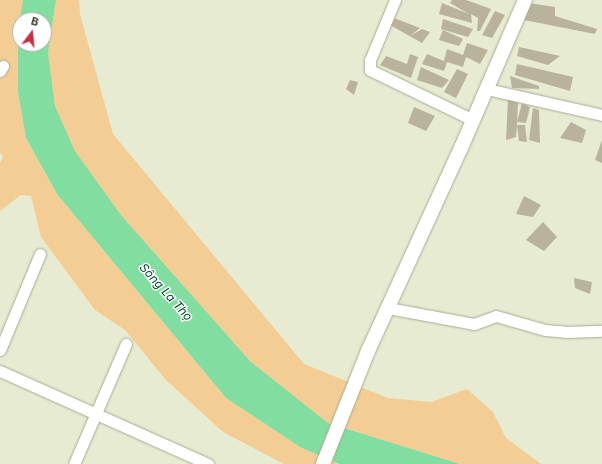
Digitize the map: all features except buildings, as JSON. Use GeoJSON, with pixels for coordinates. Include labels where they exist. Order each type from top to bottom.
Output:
{"type":"FeatureCollection","features":[{"type":"Feature","properties":{"kind":"street"},"geometry":{"type":"LineString","coordinates":[[395,0],[370,60],[370,70],[473,120]]}},
{"type":"Feature","properties":{"kind":"street"},"geometry":{"type":"LineString","coordinates":[[323,464],[388,308],[487,89],[525,0]]}},
{"type":"Feature","properties":{"kind":"street"},"geometry":{"type":"LineString","coordinates":[[487,89],[602,115]]}},
{"type":"Feature","properties":{"kind":"street"},"geometry":{"type":"LineString","coordinates":[[0,350],[40,254]]}},
{"type":"Feature","properties":{"kind":"street"},"geometry":{"type":"LineString","coordinates":[[388,308],[474,324],[496,316],[544,330],[566,332],[602,331]]}},
{"type":"Feature","properties":{"kind":"street"},"geometry":{"type":"LineString","coordinates":[[74,464],[126,344]]}},
{"type":"Feature","properties":{"kind":"street"},"geometry":{"type":"LineString","coordinates":[[0,371],[208,464]]}},
{"type":"Feature","properties":{"kind":"shaded area"},"geometry":{"type":"Polygon","coordinates":[[[0,0],[23,0],[21,12],[12,12],[12,52],[18,52],[18,92],[26,138],[57,194],[226,398],[300,447],[339,464],[284,464],[223,432],[166,380],[125,330],[95,310],[41,237],[31,196],[21,195],[0,211],[0,163],[3,157],[0,152],[0,0]]]}},
{"type":"Feature","properties":{"kind":"shaded area"},"geometry":{"type":"Polygon","coordinates":[[[56,0],[79,0],[80,14],[113,134],[304,364],[388,398],[431,402],[467,389],[493,412],[506,438],[541,464],[460,464],[328,423],[250,361],[121,215],[75,151],[55,106],[48,53],[52,52],[52,26],[56,0]]]}},
{"type":"Feature","properties":{"kind":"water"},"geometry":{"type":"Polygon","coordinates":[[[23,0],[56,0],[52,26],[52,12],[21,12],[23,0]]]}},
{"type":"Feature","properties":{"kind":"water","name":"Sông La Thọ"},"geometry":{"type":"Polygon","coordinates":[[[18,52],[48,52],[55,106],[75,151],[121,215],[250,361],[328,423],[460,464],[339,464],[300,447],[226,398],[57,194],[26,138],[18,92],[18,52]]]}}]}
